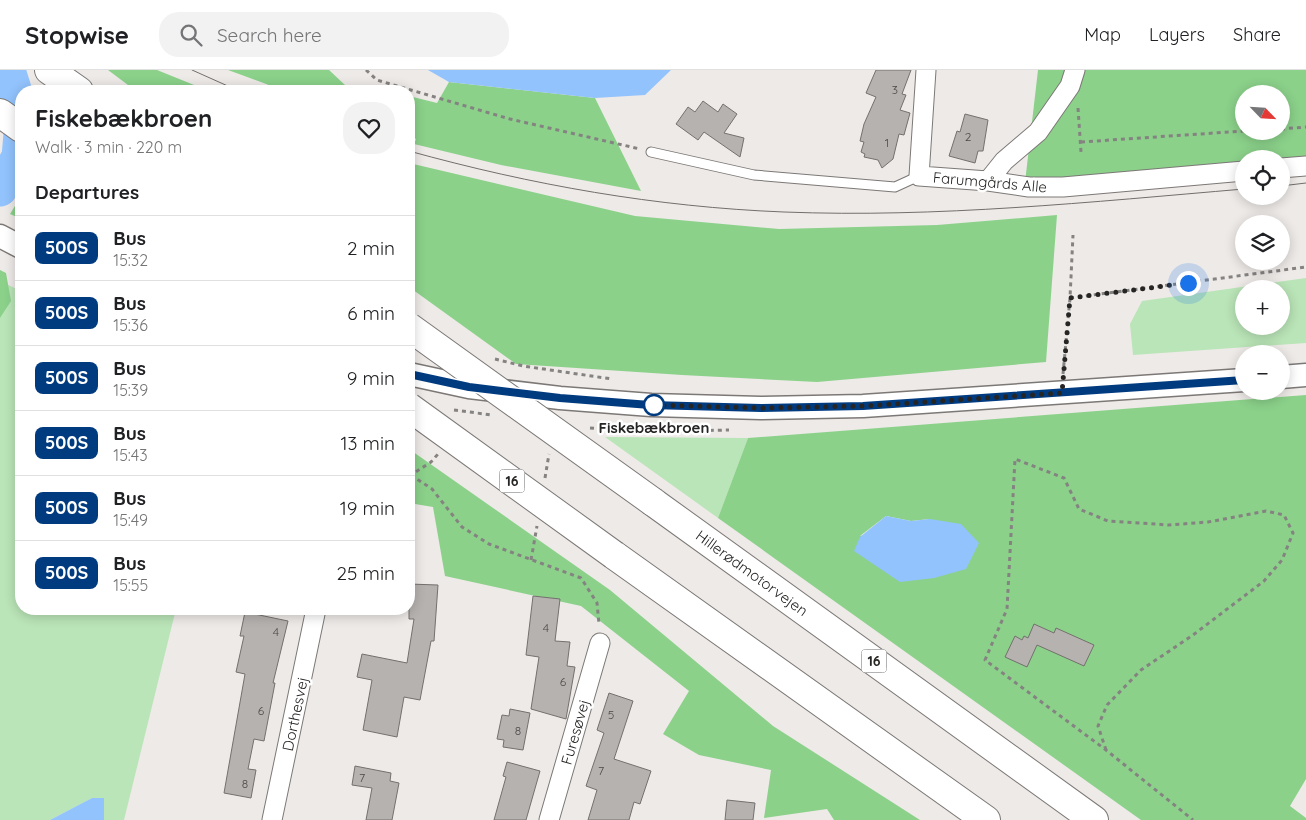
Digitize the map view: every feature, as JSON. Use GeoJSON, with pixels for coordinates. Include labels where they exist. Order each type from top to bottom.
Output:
{"type":"FeatureCollection","features":[{"type":"Feature","properties":{"kind":"highway"},"geometry":{"type":"LineString","coordinates":[[49,70],[70,85]]}},
{"type":"Feature","properties":{"kind":"highway"},"geometry":{"type":"LineString","coordinates":[[0,113],[15,124]]}},
{"type":"Feature","properties":{"kind":"highway","name":"Hillerødmotorvejen"},"geometry":{"type":"LineString","coordinates":[[415,332],[1094,820]]}},
{"type":"Feature","properties":{"kind":"highway","name":"16"},"geometry":{"type":"LineString","coordinates":[[415,411],[986,820]]}},
{"type":"Feature","properties":{"kind":"street"},"geometry":{"type":"LineString","coordinates":[[919,176],[926,70]]}},
{"type":"Feature","properties":{"kind":"street"},"geometry":{"type":"LineString","coordinates":[[988,181],[1004,161],[1038,132],[1073,78]]}},
{"type":"Feature","properties":{"kind":"street"},"geometry":{"type":"LineString","coordinates":[[1290,167],[1306,166]]}},
{"type":"Feature","properties":{"kind":"street","name":"Farumgårds Alle"},"geometry":{"type":"LineString","coordinates":[[919,176],[988,181],[1029,187],[1063,187],[1235,172]]}},
{"type":"Feature","properties":{"kind":"street"},"geometry":{"type":"LineString","coordinates":[[0,236],[15,244]]}},
{"type":"Feature","properties":{"kind":"street"},"geometry":{"type":"LineString","coordinates":[[415,375],[469,387],[560,398],[650,405],[761,408],[863,406],[1060,380],[1235,380]]}},
{"type":"Feature","properties":{"kind":"street"},"geometry":{"type":"LineString","coordinates":[[1290,376],[1306,375]]}},
{"type":"Feature","properties":{"kind":"street","name":"Dorthesvej"},"geometry":{"type":"LineString","coordinates":[[272,820],[315,615]]}},
{"type":"Feature","properties":{"kind":"street","name":"Furesøvej"},"geometry":{"type":"LineString","coordinates":[[549,820],[600,644]]}},
{"type":"Feature","properties":{"kind":"lane","name":"Farumgårds Alle"},"geometry":{"type":"LineString","coordinates":[[651,152],[764,176],[896,187],[919,176]]}},
{"type":"Feature","properties":{"kind":"path"},"geometry":{"type":"LineString","coordinates":[[366,70],[377,80],[394,85]]}},
{"type":"Feature","properties":{"kind":"path"},"geometry":{"type":"LineString","coordinates":[[1073,78],[1077,97],[1081,152]]}},
{"type":"Feature","properties":{"kind":"path"},"geometry":{"type":"LineString","coordinates":[[415,91],[510,119],[651,152]]}},
{"type":"Feature","properties":{"kind":"path"},"geometry":{"type":"LineString","coordinates":[[1290,128],[1306,127]]}},
{"type":"Feature","properties":{"kind":"path"},"geometry":{"type":"LineString","coordinates":[[1081,142],[1235,132]]}},
{"type":"Feature","properties":{"kind":"path"},"geometry":{"type":"LineString","coordinates":[[1060,380],[1070,298],[1073,235]]}},
{"type":"Feature","properties":{"kind":"path"},"geometry":{"type":"LineString","coordinates":[[1070,298],[1306,267]]}},
{"type":"Feature","properties":{"kind":"path"},"geometry":{"type":"LineString","coordinates":[[494,359],[523,366],[620,380]]}},
{"type":"Feature","properties":{"kind":"path"},"geometry":{"type":"LineString","coordinates":[[560,398],[565,372]]}},
{"type":"Feature","properties":{"kind":"path"},"geometry":{"type":"LineString","coordinates":[[1060,380],[1073,372]]}},
{"type":"Feature","properties":{"kind":"path"},"geometry":{"type":"LineString","coordinates":[[415,472],[431,462],[442,450]]}},
{"type":"Feature","properties":{"kind":"path"},"geometry":{"type":"LineString","coordinates":[[544,482],[549,453]]}},
{"type":"Feature","properties":{"kind":"path"},"geometry":{"type":"LineString","coordinates":[[1106,750],[1098,726],[1108,705],[1141,670],[1193,636],[1264,581],[1282,560],[1293,534],[1284,515],[1266,511],[1208,522],[1169,525],[1108,520],[1079,509],[1064,478],[1015,458],[1007,609],[985,660],[1106,750],[1193,820]]}},
{"type":"Feature","properties":{"kind":"path"},"geometry":{"type":"LineString","coordinates":[[415,478],[432,489],[462,527],[489,544],[581,578],[597,603],[600,644]]}},
{"type":"Feature","properties":{"kind":"path"},"geometry":{"type":"LineString","coordinates":[[530,560],[537,521]]}},
{"type":"Feature","properties":{"kind":"green space"},"geometry":{"type":"Polygon","coordinates":[[[108,70],[157,70],[194,85],[128,85],[108,70]]]}},
{"type":"Feature","properties":{"kind":"green space"},"geometry":{"type":"Polygon","coordinates":[[[228,70],[329,70],[345,85],[269,85],[228,70]]]}},
{"type":"Feature","properties":{"kind":"green space"},"geometry":{"type":"Polygon","coordinates":[[[1038,70],[1306,70],[1306,157],[1290,158],[1290,150],[1235,150],[1235,165],[1024,191],[1038,70]]]}},
{"type":"Feature","properties":{"kind":"green space"},"geometry":{"type":"Polygon","coordinates":[[[449,82],[595,98],[641,191],[501,165],[415,144],[415,98],[437,103],[449,82]]]}},
{"type":"Feature","properties":{"kind":"green space"},"geometry":{"type":"Polygon","coordinates":[[[415,164],[635,216],[779,229],[937,225],[1057,215],[1046,362],[817,382],[516,364],[415,291],[415,164]]]}},
{"type":"Feature","properties":{"kind":"green space"},"geometry":{"type":"Polygon","coordinates":[[[15,206],[15,216],[10,214],[15,206]]]}},
{"type":"Feature","properties":{"kind":"green space"},"geometry":{"type":"Polygon","coordinates":[[[0,270],[6,273],[11,301],[0,318],[0,270]]]}},
{"type":"Feature","properties":{"kind":"green space"},"geometry":{"type":"Polygon","coordinates":[[[1306,278],[1306,343],[1235,345],[1235,348],[1133,355],[1130,324],[1142,301],[1235,288],[1235,335],[1290,335],[1290,280],[1306,278]]]}},
{"type":"Feature","properties":{"kind":"green space"},"geometry":{"type":"Polygon","coordinates":[[[0,281],[15,288],[15,615],[175,615],[124,820],[104,820],[104,798],[92,798],[50,820],[0,820],[0,281]]]}},
{"type":"Feature","properties":{"kind":"green space"},"geometry":{"type":"Polygon","coordinates":[[[1306,395],[1306,779],[1290,806],[1306,818],[1306,820],[1141,820],[718,518],[748,438],[1241,400],[1290,400],[1290,396],[1306,395]],[[886,516],[860,536],[930,519],[911,521],[886,516]]]}},
{"type":"Feature","properties":{"kind":"green space"},"geometry":{"type":"Polygon","coordinates":[[[605,437],[748,438],[718,518],[605,437]]]}},
{"type":"Feature","properties":{"kind":"green space"},"geometry":{"type":"Polygon","coordinates":[[[415,453],[610,590],[773,726],[920,820],[834,820],[827,809],[764,818],[771,770],[699,755],[663,734],[689,691],[581,606],[445,576],[433,507],[415,504],[415,453]]]}},
{"type":"Feature","properties":{"kind":"water"},"geometry":{"type":"Polygon","coordinates":[[[428,70],[671,70],[645,95],[595,98],[449,82],[428,70]]]}},
{"type":"Feature","properties":{"kind":"water"},"geometry":{"type":"Polygon","coordinates":[[[886,516],[911,521],[930,519],[961,524],[979,543],[966,569],[934,578],[900,582],[854,551],[860,537],[886,516]]]}},
{"type":"Feature","properties":{"kind":"water"},"geometry":{"type":"Polygon","coordinates":[[[92,798],[104,798],[104,820],[50,820],[92,798]]]}},
{"type":"Feature","properties":{"kind":"building"},"geometry":{"type":"Polygon","coordinates":[[[876,70],[911,70],[902,94],[906,95],[900,110],[910,113],[904,135],[899,134],[893,159],[882,168],[878,160],[864,157],[865,154],[861,152],[864,142],[860,141],[864,124],[876,97],[866,93],[876,70]]]}},
{"type":"Feature","properties":{"kind":"building"},"geometry":{"type":"Polygon","coordinates":[[[703,101],[718,112],[723,104],[737,114],[724,133],[744,138],[740,157],[704,132],[698,140],[676,124],[688,107],[695,112],[703,101]]]}},
{"type":"Feature","properties":{"kind":"building"},"geometry":{"type":"Polygon","coordinates":[[[965,114],[988,120],[983,151],[978,151],[975,163],[949,156],[957,131],[960,132],[965,114]]]}},
{"type":"Feature","properties":{"kind":"building"},"geometry":{"type":"Polygon","coordinates":[[[415,584],[438,585],[434,641],[431,641],[420,700],[404,697],[397,737],[363,730],[372,680],[357,677],[362,654],[407,663],[414,619],[409,619],[409,615],[415,615],[415,584]]]}},
{"type":"Feature","properties":{"kind":"building"},"geometry":{"type":"Polygon","coordinates":[[[533,596],[560,599],[555,641],[570,642],[567,666],[575,667],[566,719],[531,709],[539,657],[526,655],[533,596]]]}},
{"type":"Feature","properties":{"kind":"building"},"geometry":{"type":"Polygon","coordinates":[[[244,615],[259,615],[288,621],[273,683],[275,683],[264,741],[254,739],[248,769],[256,770],[251,798],[224,793],[245,674],[236,672],[244,636],[240,636],[244,615]]]}},
{"type":"Feature","properties":{"kind":"building"},"geometry":{"type":"Polygon","coordinates":[[[1034,624],[1054,633],[1056,628],[1094,645],[1084,666],[1037,645],[1027,667],[1005,657],[1015,636],[1022,640],[1024,636],[1028,638],[1034,624]]]}},
{"type":"Feature","properties":{"kind":"building"},"geometry":{"type":"Polygon","coordinates":[[[609,693],[633,701],[614,759],[651,771],[640,804],[634,802],[629,820],[588,820],[597,790],[586,786],[604,733],[597,730],[609,693]]]}},
{"type":"Feature","properties":{"kind":"building"},"geometry":{"type":"Polygon","coordinates":[[[510,709],[530,713],[523,750],[503,747],[504,740],[497,739],[502,715],[509,716],[510,709]]]}},
{"type":"Feature","properties":{"kind":"building"},"geometry":{"type":"Polygon","coordinates":[[[507,762],[540,771],[526,820],[494,820],[506,777],[503,776],[507,762]]]}},
{"type":"Feature","properties":{"kind":"building"},"geometry":{"type":"Polygon","coordinates":[[[355,766],[391,773],[390,781],[399,783],[392,820],[366,820],[372,788],[352,785],[355,766]]]}},
{"type":"Feature","properties":{"kind":"building"},"geometry":{"type":"Polygon","coordinates":[[[727,800],[755,803],[753,820],[725,820],[727,800]]]}},
{"type":"Feature","properties":{"kind":"waterway"},"geometry":{"type":"LineString","coordinates":[[8,70],[15,93]]}},
{"type":"Feature","properties":{"kind":"waterway"},"geometry":{"type":"LineString","coordinates":[[0,189],[15,164]]}},
{"type":"Feature","properties":{"kind":"tram line"},"geometry":{"type":"LineString","coordinates":[[192,70],[226,85]]}},
{"type":"Feature","properties":{"kind":"tram line"},"geometry":{"type":"LineString","coordinates":[[415,153],[501,174],[595,192],[689,205],[784,212],[899,213],[956,211],[1072,204],[1235,190]]}},
{"type":"Feature","properties":{"kind":"tram line"},"geometry":{"type":"LineString","coordinates":[[1290,185],[1306,183]]}},
{"type":"Feature","properties":{"kind":"bus line","name":"500S"},"geometry":{"type":"LineString","coordinates":[[415,375],[469,387],[560,398],[650,405],[761,408],[863,406],[1235,381]]}},
{"type":"Feature","properties":{"kind":"place","name":"Fiskebækbroen"},"geometry":{"type":"Point","coordinates":[654,405]}},
{"type":"Feature","properties":{"kind":"route"},"geometry":{"type":"LineString","coordinates":[[654,405],[650,405],[761,408],[863,406],[1062,393],[1070,298],[1188,283]]}}]}
